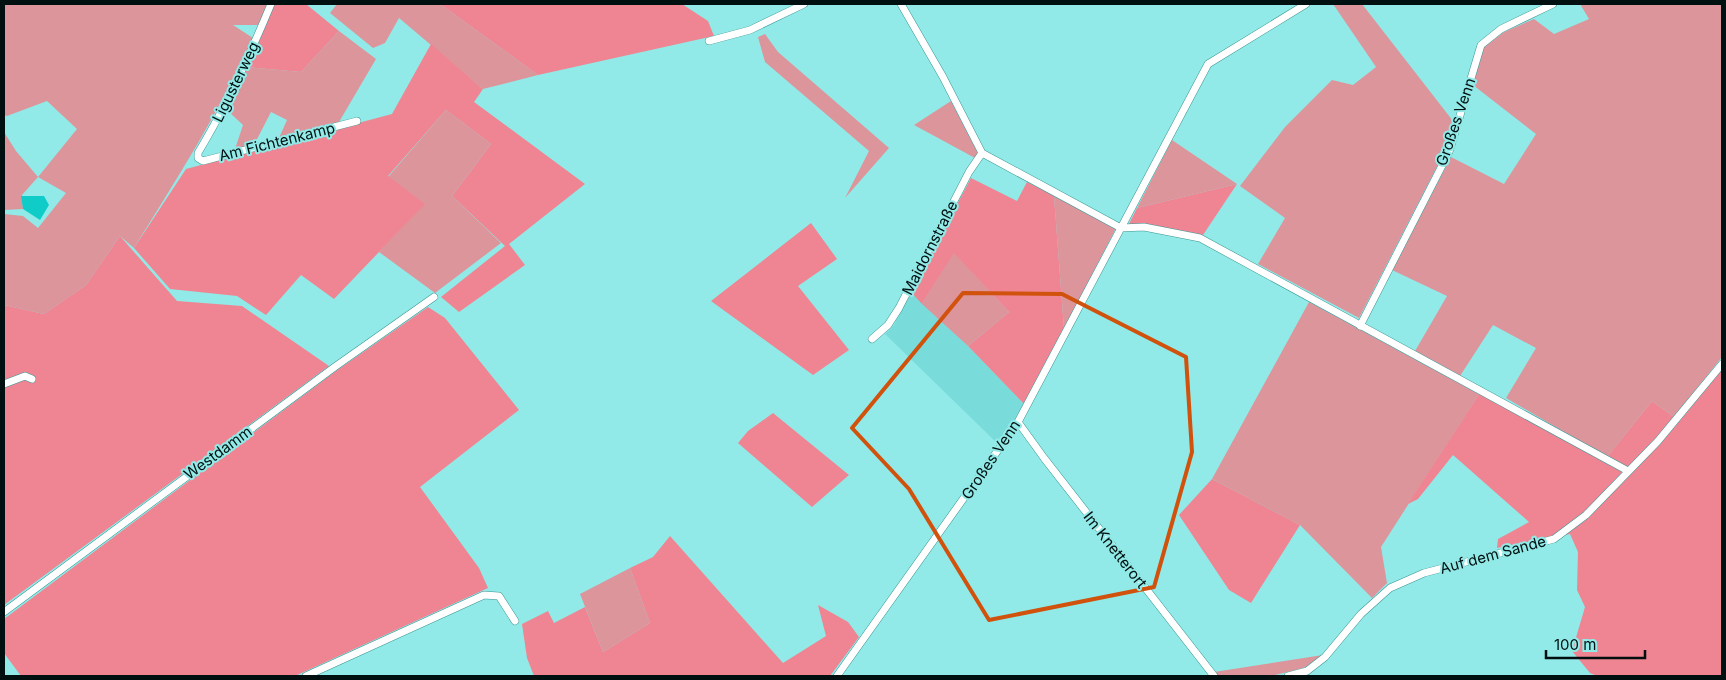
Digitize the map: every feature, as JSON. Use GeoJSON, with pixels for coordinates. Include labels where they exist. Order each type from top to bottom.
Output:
{"type":"FeatureCollection","features":[{"type":"Feature","properties":{"kind":"street","name":"Ligusterweg"},"geometry":{"type":"LineString","coordinates":[[198,158],[198,153],[218,120],[245,66],[272,4]]}},
{"type":"Feature","properties":{"kind":"street"},"geometry":{"type":"LineString","coordinates":[[708,41],[750,30],[804,4]]}},
{"type":"Feature","properties":{"kind":"street"},"geometry":{"type":"LineString","coordinates":[[901,4],[943,77],[982,153],[1121,228],[1144,227],[1200,238],[1628,471]]}},
{"type":"Feature","properties":{"kind":"street","name":"Großes Venn"},"geometry":{"type":"LineString","coordinates":[[837,676],[1018,422],[1208,64],[1306,4]]}},
{"type":"Feature","properties":{"kind":"street","name":"Großes Venn"},"geometry":{"type":"LineString","coordinates":[[1360,326],[1449,152],[1481,44],[1501,29],[1553,4]]}},
{"type":"Feature","properties":{"kind":"street","name":"Am Fichtenkamp"},"geometry":{"type":"LineString","coordinates":[[198,158],[203,160],[357,121]]}},
{"type":"Feature","properties":{"kind":"street","name":"Maidornstraße"},"geometry":{"type":"LineString","coordinates":[[872,338],[888,325],[895,314],[969,172],[982,153]]}},
{"type":"Feature","properties":{"kind":"street","name":"Westdamm"},"geometry":{"type":"LineString","coordinates":[[4,612],[336,366],[434,297]]}},
{"type":"Feature","properties":{"kind":"street","name":"Auf dem Sande"},"geometry":{"type":"LineString","coordinates":[[1288,676],[1307,671],[1325,657],[1361,614],[1390,588],[1424,573],[1554,539],[1586,515],[1658,441],[1722,364]]}},
{"type":"Feature","properties":{"kind":"street"},"geometry":{"type":"LineString","coordinates":[[4,384],[25,376],[32,379]]}},
{"type":"Feature","properties":{"kind":"street","name":"Im Knetterort"},"geometry":{"type":"LineString","coordinates":[[1018,422],[1214,676]]}},
{"type":"Feature","properties":{"kind":"street"},"geometry":{"type":"LineString","coordinates":[[306,676],[484,595],[499,596],[515,621]]}},
{"type":"Feature","properties":{"kind":"highlighted area"},"geometry":{"type":"Polygon","coordinates":[[[963,293],[1062,294],[1186,357],[1192,452],[1154,587],[989,620],[909,489],[852,428],[963,293]]]}},
{"type":"Feature","properties":{"kind":"shaded area"},"geometry":{"type":"Polygon","coordinates":[[[4,4],[268,4],[259,25],[233,25],[253,38],[212,119],[134,248],[120,236],[86,285],[44,314],[4,305],[4,214],[23,216],[38,228],[66,193],[38,177],[77,129],[47,101],[7,116],[4,115],[4,4]]]}},
{"type":"Feature","properties":{"kind":"shaded area"},"geometry":{"type":"Polygon","coordinates":[[[273,4],[306,4],[339,31],[301,72],[247,67],[273,4]]]}},
{"type":"Feature","properties":{"kind":"shaded area"},"geometry":{"type":"Polygon","coordinates":[[[337,4],[440,4],[538,75],[483,89],[399,18],[385,43],[373,48],[330,13],[337,4]]]}},
{"type":"Feature","properties":{"kind":"shaded area"},"geometry":{"type":"Polygon","coordinates":[[[440,4],[682,4],[708,21],[714,36],[538,75],[440,4]]]}},
{"type":"Feature","properties":{"kind":"shaded area"},"geometry":{"type":"Polygon","coordinates":[[[1333,4],[1362,4],[1453,121],[1446,149],[1359,318],[1258,264],[1285,218],[1240,186],[1285,127],[1332,80],[1353,85],[1376,67],[1333,4]]]}},
{"type":"Feature","properties":{"kind":"shaded area"},"geometry":{"type":"Polygon","coordinates":[[[1580,4],[1722,4],[1722,357],[1674,417],[1652,401],[1607,457],[1506,398],[1536,348],[1493,325],[1460,376],[1415,351],[1447,296],[1392,270],[1451,157],[1504,184],[1536,134],[1473,85],[1484,47],[1504,32],[1534,19],[1554,34],[1589,19],[1580,4]]]}},
{"type":"Feature","properties":{"kind":"shaded area"},"geometry":{"type":"Polygon","coordinates":[[[339,31],[376,59],[339,122],[279,138],[287,120],[271,112],[253,147],[235,149],[243,125],[227,110],[247,67],[301,72],[339,31]]]}},
{"type":"Feature","properties":{"kind":"shaded area"},"geometry":{"type":"Polygon","coordinates":[[[765,34],[778,52],[889,148],[845,198],[869,151],[765,62],[758,37],[765,34]]]}},
{"type":"Feature","properties":{"kind":"shaded area"},"geometry":{"type":"Polygon","coordinates":[[[431,44],[483,89],[474,102],[585,184],[509,244],[525,265],[459,312],[441,297],[505,246],[452,196],[491,144],[446,110],[388,176],[425,204],[334,299],[301,275],[266,315],[237,296],[170,289],[134,248],[186,169],[392,114],[431,44]]]}},
{"type":"Feature","properties":{"kind":"shaded area"},"geometry":{"type":"Polygon","coordinates":[[[951,101],[978,153],[975,158],[914,125],[951,101]]]}},
{"type":"Feature","properties":{"kind":"shaded area"},"geometry":{"type":"Polygon","coordinates":[[[446,110],[491,144],[452,196],[501,243],[435,293],[379,252],[424,204],[388,177],[446,110]]]}},
{"type":"Feature","properties":{"kind":"shaded area"},"geometry":{"type":"Polygon","coordinates":[[[4,132],[16,151],[38,177],[22,195],[23,209],[4,210],[4,132]]]}},
{"type":"Feature","properties":{"kind":"shaded area"},"geometry":{"type":"Polygon","coordinates":[[[1172,140],[1237,184],[1137,208],[1172,140]]]}},
{"type":"Feature","properties":{"kind":"shaded area"},"geometry":{"type":"Polygon","coordinates":[[[971,178],[1017,201],[1027,182],[1054,196],[1064,329],[1024,404],[968,346],[1009,312],[954,253],[922,304],[911,292],[971,178]]]}},
{"type":"Feature","properties":{"kind":"shaded area"},"geometry":{"type":"Polygon","coordinates":[[[1237,184],[1203,235],[1129,224],[1137,208],[1237,184]]]}},
{"type":"Feature","properties":{"kind":"shaded area"},"geometry":{"type":"Polygon","coordinates":[[[21,196],[44,196],[49,205],[40,220],[23,209],[21,196]]]}},
{"type":"Feature","properties":{"kind":"shaded area"},"geometry":{"type":"Polygon","coordinates":[[[1054,196],[1116,228],[1064,329],[1054,196]]]}},
{"type":"Feature","properties":{"kind":"shaded area"},"geometry":{"type":"Polygon","coordinates":[[[811,223],[837,259],[798,286],[849,350],[813,375],[711,301],[811,223]]]}},
{"type":"Feature","properties":{"kind":"shaded area"},"geometry":{"type":"Polygon","coordinates":[[[120,236],[177,301],[242,306],[329,366],[4,605],[4,305],[44,314],[86,285],[120,236]]]}},
{"type":"Feature","properties":{"kind":"shaded area"},"geometry":{"type":"Polygon","coordinates":[[[954,252],[1009,312],[968,346],[922,304],[954,252]]]}},
{"type":"Feature","properties":{"kind":"shaded area"},"geometry":{"type":"Polygon","coordinates":[[[911,292],[968,346],[1024,404],[999,445],[885,334],[894,325],[911,292]]]}},
{"type":"Feature","properties":{"kind":"shaded area"},"geometry":{"type":"Polygon","coordinates":[[[1309,302],[1479,394],[1381,547],[1387,583],[1372,598],[1300,525],[1212,479],[1309,302]]]}},
{"type":"Feature","properties":{"kind":"shaded area"},"geometry":{"type":"Polygon","coordinates":[[[428,307],[445,318],[519,410],[420,487],[479,568],[488,588],[295,676],[21,676],[4,653],[4,619],[336,371],[428,307]]]}},
{"type":"Feature","properties":{"kind":"shaded area"},"geometry":{"type":"Polygon","coordinates":[[[1722,359],[1722,676],[1597,676],[1590,673],[1572,651],[1585,607],[1577,590],[1578,552],[1570,534],[1497,548],[1498,539],[1529,522],[1453,455],[1418,499],[1408,504],[1479,394],[1607,457],[1652,401],[1674,417],[1722,359]]]}},
{"type":"Feature","properties":{"kind":"shaded area"},"geometry":{"type":"Polygon","coordinates":[[[773,413],[849,475],[812,507],[738,443],[748,431],[773,413]]]}},
{"type":"Feature","properties":{"kind":"shaded area"},"geometry":{"type":"Polygon","coordinates":[[[1212,479],[1300,525],[1251,603],[1229,590],[1179,515],[1212,479]]]}},
{"type":"Feature","properties":{"kind":"shaded area"},"geometry":{"type":"Polygon","coordinates":[[[670,536],[783,663],[826,636],[818,605],[848,622],[859,637],[830,676],[534,676],[527,658],[522,624],[548,611],[554,623],[585,607],[603,652],[650,623],[630,568],[653,557],[670,536]]]}},
{"type":"Feature","properties":{"kind":"shaded area"},"geometry":{"type":"Polygon","coordinates":[[[630,568],[650,623],[603,652],[580,594],[630,568]]]}},
{"type":"Feature","properties":{"kind":"shaded area"},"geometry":{"type":"Polygon","coordinates":[[[1323,655],[1304,668],[1271,676],[1218,676],[1214,672],[1323,655]]]}}]}
